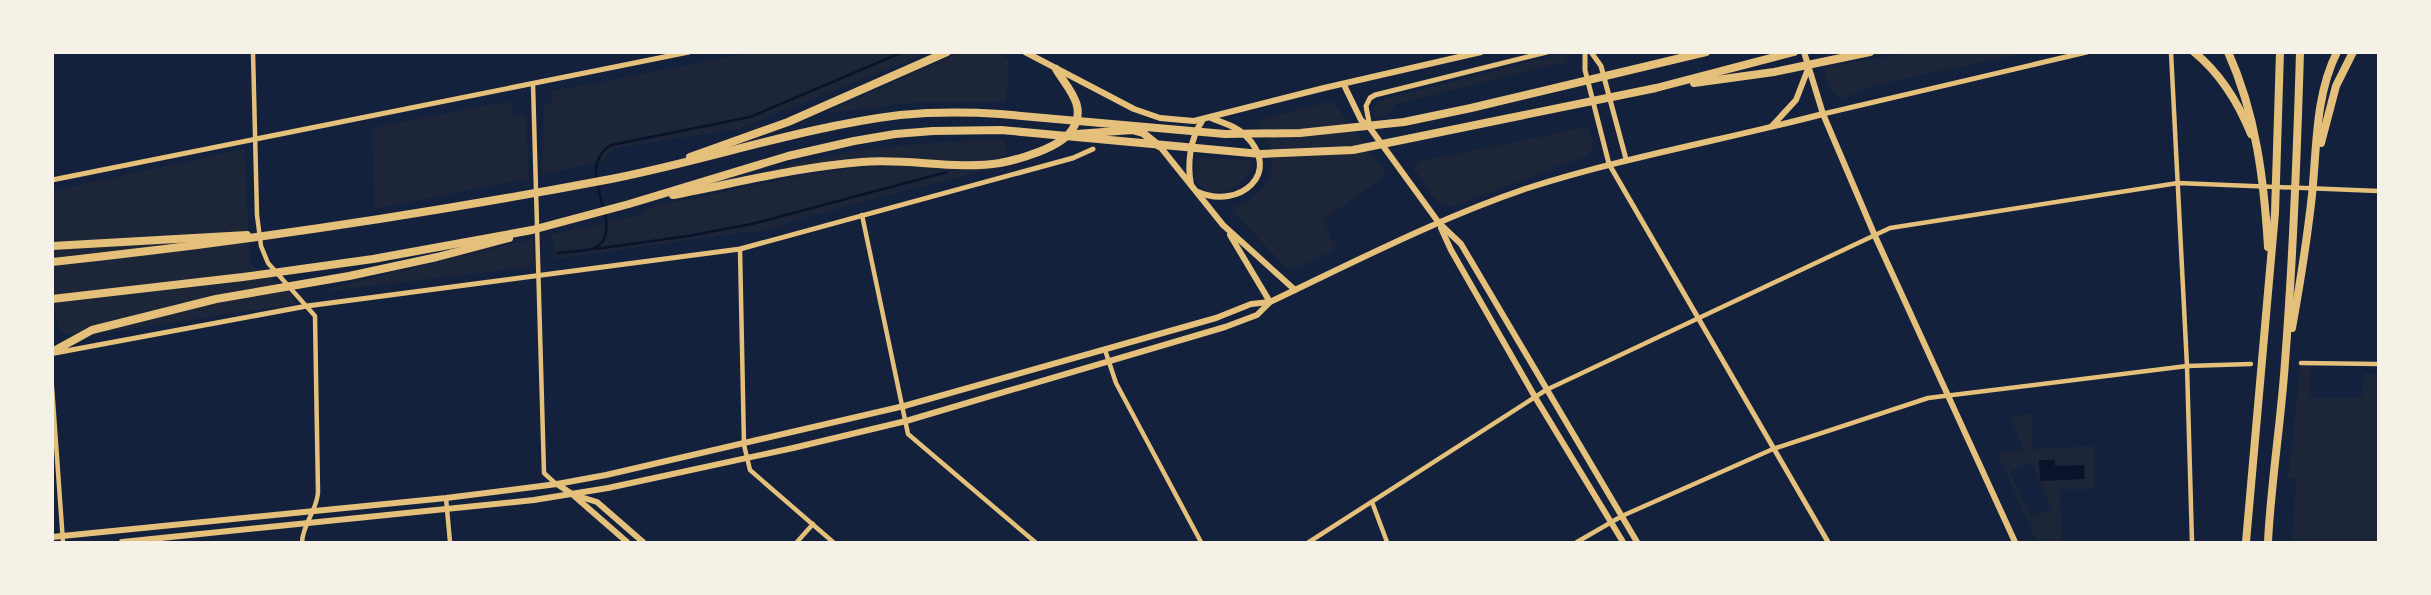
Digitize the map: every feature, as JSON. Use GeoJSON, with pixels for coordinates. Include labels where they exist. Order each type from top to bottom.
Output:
{"type":"FeatureCollection","features":[{"type":"Feature","properties":{"kind":"highway"},"geometry":{"type":"LineString","coordinates":[[648,171],[788,122],[947,52]]}},
{"type":"Feature","properties":{"kind":"highway"},"geometry":{"type":"LineString","coordinates":[[52,262],[207,246],[401,216],[648,171],[853,123],[927,114],[1000,114],[1225,134],[1300,133],[1404,122],[1706,52]]}},
{"type":"Feature","properties":{"kind":"highway"},"geometry":{"type":"LineString","coordinates":[[52,299],[373,259],[532,230],[617,208],[754,165],[853,141],[933,131],[1001,130],[1261,154],[1353,150],[1656,88],[1794,52]]}},
{"type":"Feature","properties":{"kind":"highway"},"geometry":{"type":"LineString","coordinates":[[2194,52],[2229,90],[2259,156]]}},
{"type":"Feature","properties":{"kind":"highway"},"geometry":{"type":"LineString","coordinates":[[2228,52],[2246,100],[2259,156],[2265,201],[2269,288]]}},
{"type":"Feature","properties":{"kind":"highway"},"geometry":{"type":"LineString","coordinates":[[2246,542],[2277,180],[2280,52]]}},
{"type":"Feature","properties":{"kind":"highway"},"geometry":{"type":"LineString","coordinates":[[2285,366],[2296,180],[2300,52]]}},
{"type":"Feature","properties":{"kind":"highway"},"geometry":{"type":"LineString","coordinates":[[2268,542],[2273,464],[2285,366],[2307,243],[2322,102],[2337,52]]}},
{"type":"Feature","properties":{"kind":"highway"},"geometry":{"type":"LineString","coordinates":[[2314,180],[2331,102],[2353,52]]}},
{"type":"Feature","properties":{"kind":"highway"},"geometry":{"type":"LineString","coordinates":[[1656,88],[1774,72],[1869,53]]}},
{"type":"Feature","properties":{"kind":"highway"},"geometry":{"type":"LineString","coordinates":[[1056,69],[1076,97],[1078,106],[1073,128],[1066,136]]}},
{"type":"Feature","properties":{"kind":"highway"},"geometry":{"type":"LineString","coordinates":[[629,204],[807,169],[862,162],[999,163],[1035,153],[1066,136],[1092,132],[1132,130],[1143,133],[1162,149]]}},
{"type":"Feature","properties":{"kind":"highway"},"geometry":{"type":"LineString","coordinates":[[52,352],[89,331],[216,299],[349,276],[437,257],[498,242],[532,230]]}},
{"type":"Feature","properties":{"kind":"highway"},"geometry":{"type":"LineString","coordinates":[[52,246],[285,233]]}},
{"type":"Feature","properties":{"kind":"main road"},"geometry":{"type":"LineString","coordinates":[[1025,52],[1134,109],[1171,120],[1202,121],[1324,88],[1481,52]]}},
{"type":"Feature","properties":{"kind":"main road"},"geometry":{"type":"LineString","coordinates":[[1804,52],[1823,114],[1875,236],[2015,542]]}},
{"type":"Feature","properties":{"kind":"main road"},"geometry":{"type":"LineString","coordinates":[[1771,128],[1796,100],[1808,69]]}},
{"type":"Feature","properties":{"kind":"main road"},"geometry":{"type":"LineString","coordinates":[[1344,85],[1361,120],[1370,128],[1439,223],[1461,244],[1637,542]]}},
{"type":"Feature","properties":{"kind":"main road"},"geometry":{"type":"LineString","coordinates":[[52,537],[62,539],[557,484],[904,406],[1105,350],[1251,304],[1269,302],[1439,223],[1527,189],[1626,159],[1823,114]]}},
{"type":"Feature","properties":{"kind":"main road"},"geometry":{"type":"LineString","coordinates":[[1202,121],[1191,150],[1189,175],[1194,189],[1209,197],[1231,197],[1253,184],[1260,168],[1260,158],[1255,146],[1244,134],[1211,118]]}},
{"type":"Feature","properties":{"kind":"main road"},"geometry":{"type":"LineString","coordinates":[[1162,149],[1223,225],[1269,302]]}},
{"type":"Feature","properties":{"kind":"main road"},"geometry":{"type":"LineString","coordinates":[[1439,223],[1451,250],[1535,397],[1623,542]]}},
{"type":"Feature","properties":{"kind":"main road"},"geometry":{"type":"LineString","coordinates":[[1223,225],[1295,289]]}},
{"type":"Feature","properties":{"kind":"main road"},"geometry":{"type":"LineString","coordinates":[[121,542],[162,540],[572,494],[746,458],[906,421],[1108,362],[1225,327],[1257,315],[1269,302]]}},
{"type":"Feature","properties":{"kind":"main road"},"geometry":{"type":"LineString","coordinates":[[557,484],[627,542]]}},
{"type":"Feature","properties":{"kind":"main road"},"geometry":{"type":"LineString","coordinates":[[572,494],[597,502],[643,542]]}},
{"type":"Feature","properties":{"kind":"street"},"geometry":{"type":"LineString","coordinates":[[253,52],[257,215],[262,251],[268,263],[315,316],[318,492],[315,509],[306,524],[302,542]]}},
{"type":"Feature","properties":{"kind":"street"},"geometry":{"type":"LineString","coordinates":[[52,180],[689,52]]}},
{"type":"Feature","properties":{"kind":"street"},"geometry":{"type":"LineString","coordinates":[[1370,128],[1367,104],[1375,95],[1547,52]]}},
{"type":"Feature","properties":{"kind":"street"},"geometry":{"type":"LineString","coordinates":[[1585,52],[1585,70],[1609,164],[1828,542]]}},
{"type":"Feature","properties":{"kind":"street"},"geometry":{"type":"LineString","coordinates":[[1591,52],[1601,66],[1626,159]]}},
{"type":"Feature","properties":{"kind":"street"},"geometry":{"type":"LineString","coordinates":[[1823,114],[2087,52]]}},
{"type":"Feature","properties":{"kind":"street"},"geometry":{"type":"LineString","coordinates":[[2171,52],[2187,366],[2192,542]]}},
{"type":"Feature","properties":{"kind":"street"},"geometry":{"type":"LineString","coordinates":[[533,84],[544,473],[557,484]]}},
{"type":"Feature","properties":{"kind":"street"},"geometry":{"type":"LineString","coordinates":[[52,352],[307,306],[740,249],[1073,158],[1093,149]]}},
{"type":"Feature","properties":{"kind":"street"},"geometry":{"type":"LineString","coordinates":[[1309,542],[1546,390],[1890,228],[2178,183],[2378,191]]}},
{"type":"Feature","properties":{"kind":"street"},"geometry":{"type":"LineString","coordinates":[[862,215],[908,434],[1035,542]]}},
{"type":"Feature","properties":{"kind":"street"},"geometry":{"type":"LineString","coordinates":[[740,249],[746,458],[750,470],[833,542]]}},
{"type":"Feature","properties":{"kind":"street"},"geometry":{"type":"LineString","coordinates":[[1105,350],[1116,383],[1201,542]]}},
{"type":"Feature","properties":{"kind":"street"},"geometry":{"type":"LineString","coordinates":[[2301,363],[2378,365]]}},
{"type":"Feature","properties":{"kind":"street"},"geometry":{"type":"LineString","coordinates":[[1577,542],[1622,516],[1773,449],[1928,398],[2187,366],[2251,364]]}},
{"type":"Feature","properties":{"kind":"street"},"geometry":{"type":"LineString","coordinates":[[52,387],[62,539]]}},
{"type":"Feature","properties":{"kind":"street"},"geometry":{"type":"LineString","coordinates":[[446,498],[450,542]]}},
{"type":"Feature","properties":{"kind":"street"},"geometry":{"type":"LineString","coordinates":[[1372,502],[1387,542]]}},
{"type":"Feature","properties":{"kind":"street"},"geometry":{"type":"LineString","coordinates":[[797,542],[813,524]]}},
{"type":"Feature","properties":{"kind":"street"},"geometry":{"type":"LineString","coordinates":[[160,527],[162,540]]}},
{"type":"Feature","properties":{"kind":"shaded area"},"geometry":{"type":"Polygon","coordinates":[[[751,53],[928,53],[738,129],[616,148],[601,162],[543,174],[543,105],[553,104],[552,91],[751,53]]]}},
{"type":"Feature","properties":{"kind":"shaded area"},"geometry":{"type":"Polygon","coordinates":[[[959,53],[999,53],[1009,60],[1006,102],[923,102],[824,113],[959,53]]]}},
{"type":"Feature","properties":{"kind":"shaded area"},"geometry":{"type":"Polygon","coordinates":[[[2025,53],[1871,86],[1842,100],[1828,86],[1823,67],[1903,54],[2025,53]]]}},
{"type":"Feature","properties":{"kind":"shaded area"},"geometry":{"type":"Polygon","coordinates":[[[1560,54],[1570,63],[1557,63],[1396,104],[1388,114],[1376,119],[1373,110],[1376,104],[1384,99],[1560,54]]]}},
{"type":"Feature","properties":{"kind":"shaded area"},"geometry":{"type":"Polygon","coordinates":[[[510,101],[513,116],[526,116],[529,178],[375,209],[372,128],[510,101]]]}},
{"type":"Feature","properties":{"kind":"shaded area"},"geometry":{"type":"Polygon","coordinates":[[[1329,101],[1335,104],[1387,175],[1323,220],[1336,249],[1296,269],[1286,267],[1233,212],[1234,207],[1259,192],[1270,175],[1270,146],[1256,122],[1329,101]]]}},
{"type":"Feature","properties":{"kind":"shaded area"},"geometry":{"type":"Polygon","coordinates":[[[1588,127],[1593,147],[1588,155],[1451,207],[1434,198],[1413,166],[1421,161],[1588,127]]]}},
{"type":"Feature","properties":{"kind":"shaded area"},"geometry":{"type":"Polygon","coordinates":[[[1004,141],[1007,155],[981,161],[872,159],[780,171],[779,168],[883,148],[1004,141]]]}},
{"type":"Feature","properties":{"kind":"shaded area"},"geometry":{"type":"Polygon","coordinates":[[[244,149],[250,263],[292,294],[296,304],[109,332],[64,334],[55,309],[53,289],[52,191],[244,149]]]}},
{"type":"Feature","properties":{"kind":"shaded area"},"geometry":{"type":"Polygon","coordinates":[[[1198,158],[1251,160],[1253,164],[1237,186],[1214,192],[1198,183],[1195,172],[1198,158]]]}},
{"type":"Feature","properties":{"kind":"shaded area"},"geometry":{"type":"Polygon","coordinates":[[[872,166],[995,168],[750,234],[747,232],[555,259],[552,235],[643,214],[642,210],[661,205],[804,175],[872,166]]]}},
{"type":"Feature","properties":{"kind":"shaded area"},"geometry":{"type":"Polygon","coordinates":[[[533,239],[533,260],[528,267],[329,291],[330,288],[533,239]]]}},
{"type":"Feature","properties":{"kind":"shaded area"},"geometry":{"type":"Polygon","coordinates":[[[2301,366],[2310,366],[2309,398],[2363,398],[2364,374],[2378,373],[2378,542],[2292,542],[2296,478],[2288,478],[2301,366]]]}},
{"type":"Feature","properties":{"kind":"shaded area"},"geometry":{"type":"Polygon","coordinates":[[[2032,414],[2033,449],[2094,446],[2095,489],[2060,489],[2061,542],[2041,542],[2035,538],[1997,453],[2024,450],[2010,416],[2032,414]],[[2031,462],[2010,472],[2031,517],[2051,508],[2031,462]]]}},
{"type":"Feature","properties":{"kind":"shaded area"},"geometry":{"type":"Polygon","coordinates":[[[2039,460],[2055,460],[2055,466],[2084,465],[2085,479],[2040,481],[2039,460]]]}},
{"type":"Feature","properties":{"kind":"waterway"},"geometry":{"type":"LineString","coordinates":[[603,208],[597,182],[597,165],[599,158],[611,145],[750,117],[903,52]]}},
{"type":"Feature","properties":{"kind":"waterway"},"geometry":{"type":"LineString","coordinates":[[595,249],[752,224],[947,172]]}},
{"type":"Feature","properties":{"kind":"waterway"},"geometry":{"type":"LineString","coordinates":[[557,253],[587,250],[601,243],[605,237],[605,214]]}}]}
